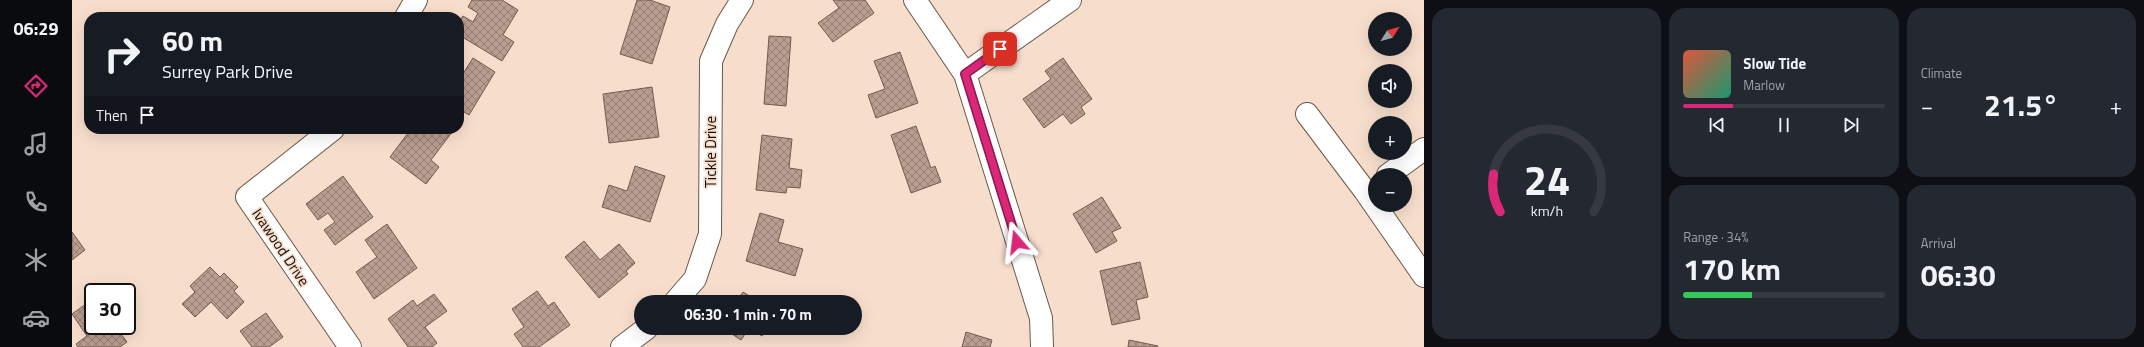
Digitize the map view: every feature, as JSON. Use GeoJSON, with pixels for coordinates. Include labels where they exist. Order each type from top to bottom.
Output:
{"type":"FeatureCollection","features":[{"type":"Feature","properties":{"kind":"street"},"geometry":{"type":"LineString","coordinates":[[409,12],[416,0]]}},
{"type":"Feature","properties":{"kind":"street","name":"Tickle Drive"},"geometry":{"type":"LineString","coordinates":[[681,295],[695,279],[710,234],[711,61],[727,24],[742,0]]}},
{"type":"Feature","properties":{"kind":"street"},"geometry":{"type":"LineString","coordinates":[[915,0],[965,74],[1040,318],[1042,347]]}},
{"type":"Feature","properties":{"kind":"street"},"geometry":{"type":"LineString","coordinates":[[965,74],[1070,0]]}},
{"type":"Feature","properties":{"kind":"street"},"geometry":{"type":"LineString","coordinates":[[1307,114],[1368,186]]}},
{"type":"Feature","properties":{"kind":"street","name":"Ivawood Drive"},"geometry":{"type":"LineString","coordinates":[[327,134],[247,197],[350,347]]}},
{"type":"Feature","properties":{"kind":"street"},"geometry":{"type":"LineString","coordinates":[[1398,168],[1424,149]]}},
{"type":"Feature","properties":{"kind":"street"},"geometry":{"type":"LineString","coordinates":[[1385,212],[1424,276]]}},
{"type":"Feature","properties":{"kind":"street"},"geometry":{"type":"LineString","coordinates":[[622,347],[638,335]]}},
{"type":"Feature","properties":{"kind":"building"},"geometry":{"type":"Polygon","coordinates":[[[472,0],[502,0],[518,10],[503,35],[514,42],[502,61],[464,38],[464,17],[473,22],[478,13],[468,7],[472,0]]]}},
{"type":"Feature","properties":{"kind":"building"},"geometry":{"type":"Polygon","coordinates":[[[637,0],[650,0],[670,7],[652,64],[620,54],[637,0]]]}},
{"type":"Feature","properties":{"kind":"building"},"geometry":{"type":"Polygon","coordinates":[[[833,0],[865,0],[874,13],[833,42],[818,23],[839,8],[833,0]]]}},
{"type":"Feature","properties":{"kind":"building"},"geometry":{"type":"Polygon","coordinates":[[[769,36],[791,37],[786,106],[764,104],[769,36]]]}},
{"type":"Feature","properties":{"kind":"building"},"geometry":{"type":"Polygon","coordinates":[[[900,52],[918,103],[876,118],[868,95],[885,89],[874,61],[900,52]]]}},
{"type":"Feature","properties":{"kind":"building"},"geometry":{"type":"Polygon","coordinates":[[[473,58],[495,72],[469,115],[464,112],[464,72],[473,58]]]}},
{"type":"Feature","properties":{"kind":"building"},"geometry":{"type":"Polygon","coordinates":[[[1063,58],[1092,99],[1081,107],[1085,114],[1071,124],[1063,114],[1044,128],[1023,99],[1051,79],[1045,71],[1063,58]]]}},
{"type":"Feature","properties":{"kind":"building"},"geometry":{"type":"Polygon","coordinates":[[[652,87],[659,137],[609,143],[603,94],[652,87]]]}},
{"type":"Feature","properties":{"kind":"building"},"geometry":{"type":"Polygon","coordinates":[[[916,126],[931,168],[935,166],[941,182],[911,193],[891,135],[916,126]]]}},
{"type":"Feature","properties":{"kind":"building"},"geometry":{"type":"Polygon","coordinates":[[[407,134],[450,134],[431,160],[439,167],[426,184],[390,157],[407,134]]]}},
{"type":"Feature","properties":{"kind":"building"},"geometry":{"type":"Polygon","coordinates":[[[762,135],[792,139],[789,168],[802,170],[800,188],[787,187],[786,193],[756,190],[762,135]]]}},
{"type":"Feature","properties":{"kind":"building"},"geometry":{"type":"Polygon","coordinates":[[[635,166],[665,176],[650,222],[602,207],[609,185],[627,191],[635,166]]]}},
{"type":"Feature","properties":{"kind":"building"},"geometry":{"type":"Polygon","coordinates":[[[343,176],[373,217],[335,245],[324,230],[335,222],[328,213],[318,220],[306,204],[343,176]]]}},
{"type":"Feature","properties":{"kind":"building"},"geometry":{"type":"Polygon","coordinates":[[[1102,197],[1121,228],[1112,232],[1117,241],[1096,253],[1073,214],[1102,197]]]}},
{"type":"Feature","properties":{"kind":"building"},"geometry":{"type":"Polygon","coordinates":[[[760,213],[784,220],[778,242],[803,249],[795,276],[746,261],[760,213]]]}},
{"type":"Feature","properties":{"kind":"building"},"geometry":{"type":"Polygon","coordinates":[[[387,224],[417,268],[374,299],[356,272],[377,257],[365,240],[387,224]]]}},
{"type":"Feature","properties":{"kind":"building"},"geometry":{"type":"Polygon","coordinates":[[[72,232],[85,250],[72,260],[72,232]]]}},
{"type":"Feature","properties":{"kind":"building"},"geometry":{"type":"Polygon","coordinates":[[[584,241],[600,260],[619,244],[635,263],[626,271],[628,274],[599,298],[565,257],[584,241]]]}},
{"type":"Feature","properties":{"kind":"building"},"geometry":{"type":"Polygon","coordinates":[[[1140,262],[1148,297],[1136,300],[1140,319],[1112,325],[1100,271],[1140,262]]]}},
{"type":"Feature","properties":{"kind":"building"},"geometry":{"type":"Polygon","coordinates":[[[210,267],[220,277],[224,273],[238,287],[234,291],[244,302],[227,319],[211,302],[195,317],[182,304],[195,292],[190,286],[210,267]]]}},
{"type":"Feature","properties":{"kind":"building"},"geometry":{"type":"Polygon","coordinates":[[[537,291],[548,306],[554,302],[570,325],[539,347],[523,347],[514,334],[524,327],[512,309],[537,291]]]}},
{"type":"Feature","properties":{"kind":"building"},"geometry":{"type":"Polygon","coordinates":[[[743,292],[748,295],[741,295],[743,292]]]}},
{"type":"Feature","properties":{"kind":"building"},"geometry":{"type":"Polygon","coordinates":[[[434,294],[447,311],[425,327],[437,343],[432,347],[408,347],[388,319],[413,300],[417,306],[434,294]]]}},
{"type":"Feature","properties":{"kind":"building"},"geometry":{"type":"Polygon","coordinates":[[[84,305],[84,332],[72,314],[84,305]]]}},
{"type":"Feature","properties":{"kind":"building"},"geometry":{"type":"Polygon","coordinates":[[[266,313],[283,337],[269,347],[252,347],[240,331],[266,313]]]}},
{"type":"Feature","properties":{"kind":"building"},"geometry":{"type":"Polygon","coordinates":[[[966,332],[992,340],[990,347],[962,347],[966,332]]]}},
{"type":"Feature","properties":{"kind":"building"},"geometry":{"type":"Polygon","coordinates":[[[86,335],[122,335],[127,342],[120,347],[78,347],[76,344],[87,336],[86,335]]]}},
{"type":"Feature","properties":{"kind":"building"},"geometry":{"type":"Polygon","coordinates":[[[734,335],[744,335],[741,340],[734,335]]]}},
{"type":"Feature","properties":{"kind":"building"},"geometry":{"type":"Polygon","coordinates":[[[1129,340],[1158,346],[1158,347],[1128,347],[1129,340]]]}},
{"type":"Feature","properties":{"kind":"route"},"geometry":{"type":"LineString","coordinates":[[1000,49],[965,74],[1017,242]]}}]}
